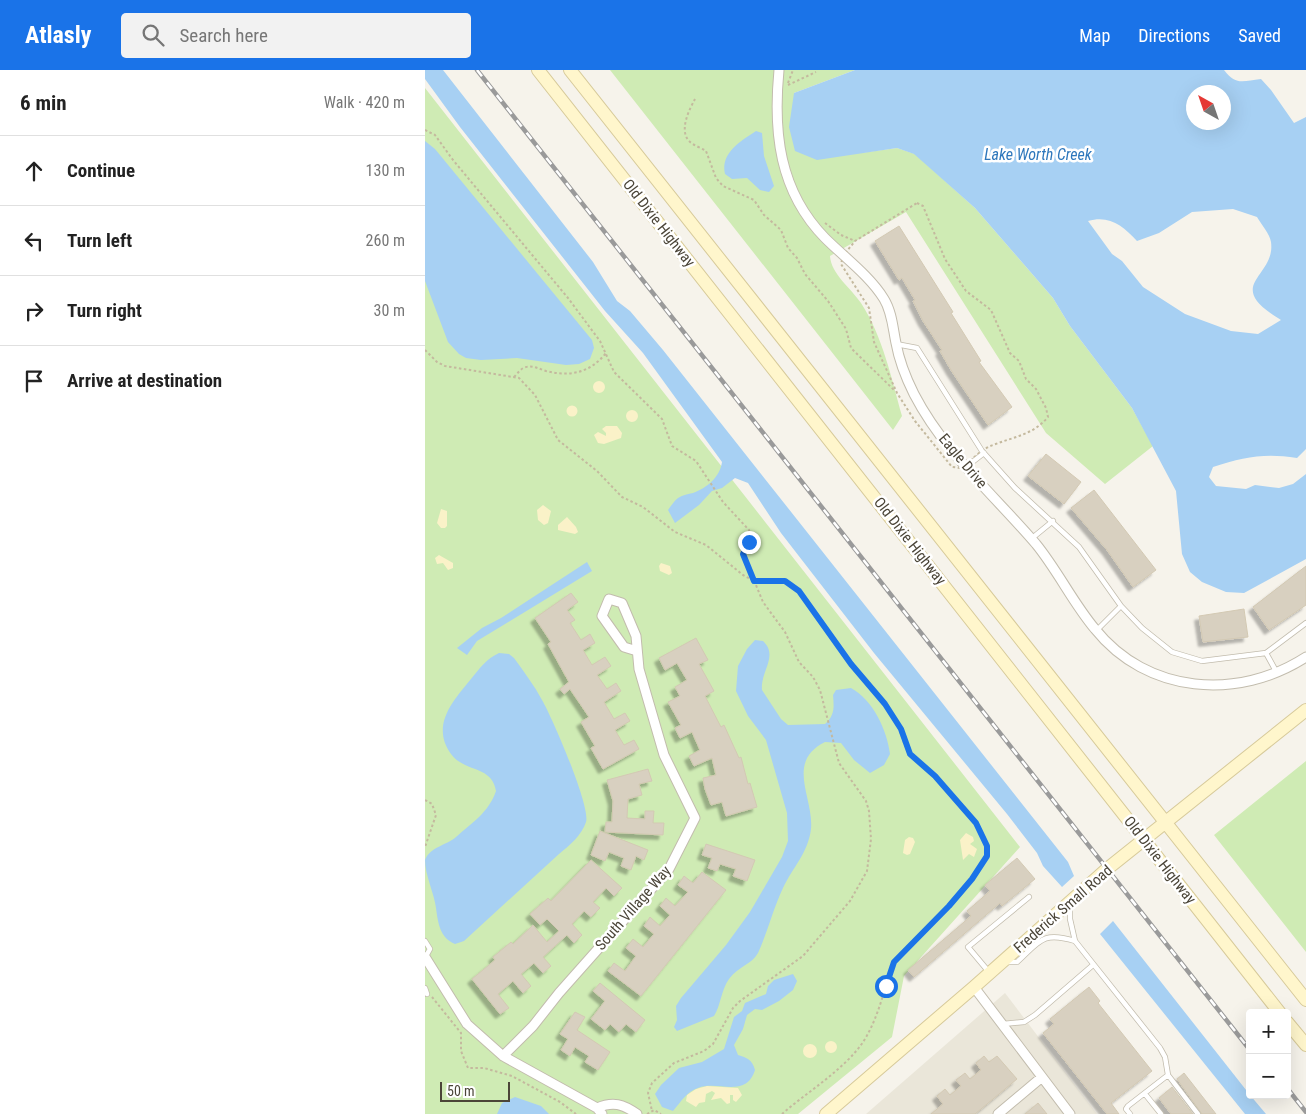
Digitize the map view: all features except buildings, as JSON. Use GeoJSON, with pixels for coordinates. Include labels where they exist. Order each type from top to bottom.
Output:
{"type":"FeatureCollection","features":[{"type":"Feature","properties":{"kind":"main road","name":"Old Dixie Highway"},"geometry":{"type":"LineString","coordinates":[[538,70],[1277,1009]]}},
{"type":"Feature","properties":{"kind":"main road","name":"Old Dixie Highway"},"geometry":{"type":"LineString","coordinates":[[570,70],[1306,1000]]}},
{"type":"Feature","properties":{"kind":"main road","name":"Frederick Small Road"},"geometry":{"type":"LineString","coordinates":[[826,1114],[1165,822],[1306,710]]}},
{"type":"Feature","properties":{"kind":"main road"},"geometry":{"type":"LineString","coordinates":[[1291,1027],[1306,1046]]}},
{"type":"Feature","properties":{"kind":"street","name":"Eagle Drive"},"geometry":{"type":"LineString","coordinates":[[779,70],[777,124],[779,148],[787,177],[812,223],[884,299],[906,375],[922,407],[942,438],[1049,561],[1096,631],[1133,663],[1173,680],[1193,684],[1228,686],[1262,679],[1306,657]]}},
{"type":"Feature","properties":{"kind":"street","name":"South Village Way"},"geometry":{"type":"LineString","coordinates":[[503,1056],[533,1026],[559,993],[669,869],[695,818],[665,755],[639,669],[636,636],[622,604],[609,599],[602,616],[624,647],[637,651]]}},
{"type":"Feature","properties":{"kind":"street"},"geometry":{"type":"LineString","coordinates":[[425,958],[467,1024],[503,1056],[599,1111],[609,1103],[627,1107],[637,1114]]}},
{"type":"Feature","properties":{"kind":"street"},"geometry":{"type":"LineString","coordinates":[[974,987],[1070,1114]]}},
{"type":"Feature","properties":{"kind":"street"},"geometry":{"type":"LineString","coordinates":[[998,1114],[1042,1077]]}},
{"type":"Feature","properties":{"kind":"lane"},"geometry":{"type":"LineString","coordinates":[[896,344],[917,348],[983,452],[1015,488],[1079,547],[1121,606],[1142,628],[1172,652],[1201,661],[1266,653],[1306,623]]}},
{"type":"Feature","properties":{"kind":"lane"},"geometry":{"type":"LineString","coordinates":[[965,466],[983,452]]}},
{"type":"Feature","properties":{"kind":"lane"},"geometry":{"type":"LineString","coordinates":[[1031,540],[1053,521]]}},
{"type":"Feature","properties":{"kind":"lane"},"geometry":{"type":"LineString","coordinates":[[1096,631],[1121,606]]}},
{"type":"Feature","properties":{"kind":"lane"},"geometry":{"type":"LineString","coordinates":[[1266,653],[1277,673]]}},
{"type":"Feature","properties":{"kind":"lane"},"geometry":{"type":"LineString","coordinates":[[990,974],[968,948],[1029,897]]}},
{"type":"Feature","properties":{"kind":"lane"},"geometry":{"type":"LineString","coordinates":[[1071,902],[1070,919],[1075,941],[1160,1048],[1165,1057],[1168,1075],[1198,1114]]}},
{"type":"Feature","properties":{"kind":"lane"},"geometry":{"type":"LineString","coordinates":[[1003,962],[1017,962],[1042,940],[1052,936],[1075,941]]}},
{"type":"Feature","properties":{"kind":"lane"},"geometry":{"type":"LineString","coordinates":[[425,941],[430,949],[425,958]]}},
{"type":"Feature","properties":{"kind":"lane"},"geometry":{"type":"LineString","coordinates":[[1003,1024],[1024,1022],[1035,1015],[1093,966]]}},
{"type":"Feature","properties":{"kind":"lane"},"geometry":{"type":"LineString","coordinates":[[425,988],[427,994]]}},
{"type":"Feature","properties":{"kind":"lane"},"geometry":{"type":"LineString","coordinates":[[1130,1114],[1127,1108],[1168,1075]]}},
{"type":"Feature","properties":{"kind":"lane"},"geometry":{"type":"LineString","coordinates":[[1145,1094],[1161,1114]]}},
{"type":"Feature","properties":{"kind":"path"},"geometry":{"type":"LineString","coordinates":[[786,89],[793,70]]}},
{"type":"Feature","properties":{"kind":"path"},"geometry":{"type":"LineString","coordinates":[[788,83],[816,72]]}},
{"type":"Feature","properties":{"kind":"path"},"geometry":{"type":"LineString","coordinates":[[695,99],[688,113],[684,133],[689,141],[707,151],[716,178],[723,186],[754,200],[764,216],[781,230],[788,248],[797,258],[805,274],[828,301],[846,329],[851,348],[897,393]]}},
{"type":"Feature","properties":{"kind":"path"},"geometry":{"type":"LineString","coordinates":[[425,130],[435,135],[453,160],[588,324],[621,380],[662,419],[672,446],[696,461],[717,493],[749,530],[750,536],[743,554],[754,581],[763,602],[785,632],[799,662],[817,684],[839,763],[862,793],[869,811],[870,852],[867,871],[850,902],[803,956],[751,992],[733,1008],[713,1044],[704,1051],[674,1063],[652,1083],[648,1093],[652,1111]]}},
{"type":"Feature","properties":{"kind":"path"},"geometry":{"type":"LineString","coordinates":[[917,203],[923,206],[945,259],[966,290],[991,310],[1010,353],[1019,362],[1026,379],[1036,389],[1046,408],[1048,417],[1042,424],[1028,433],[993,444],[961,468],[952,467],[915,421],[897,393],[875,342],[869,308],[841,264],[843,256],[855,241],[917,203]]}},
{"type":"Feature","properties":{"kind":"path"},"geometry":{"type":"LineString","coordinates":[[823,221],[841,235],[855,241]]}},
{"type":"Feature","properties":{"kind":"path"},"geometry":{"type":"LineString","coordinates":[[425,350],[437,362],[445,366],[514,377],[527,385],[535,395],[558,440],[597,471],[622,498],[643,507],[675,532],[706,545],[733,568],[754,581],[785,581],[799,591],[851,664],[885,704],[901,729],[910,754],[935,776],[976,823],[987,846],[987,856],[982,866],[966,886],[894,962],[873,1021],[856,1051],[782,1114]]}},
{"type":"Feature","properties":{"kind":"path"},"geometry":{"type":"LineString","coordinates":[[514,377],[525,367],[532,366],[559,374],[588,370],[597,364],[606,353]]}},
{"type":"Feature","properties":{"kind":"path"},"geometry":{"type":"LineString","coordinates":[[425,800],[432,804],[436,816],[431,834],[425,846]]}},
{"type":"Feature","properties":{"kind":"path"},"geometry":{"type":"LineString","coordinates":[[427,994],[435,998],[461,1032],[461,1051],[468,1068],[484,1068],[512,1076],[560,1102],[576,1114]]}},
{"type":"Feature","properties":{"kind":"path"},"geometry":{"type":"LineString","coordinates":[[647,1114],[652,1111],[661,1114]]}},
{"type":"Feature","properties":{"kind":"shaded area"},"geometry":{"type":"Polygon","coordinates":[[[1005,993],[1097,1114],[866,1114],[1005,993]]]}},
{"type":"Feature","properties":{"kind":"green space"},"geometry":{"type":"Polygon","coordinates":[[[610,70],[855,70],[794,93],[860,153],[897,148],[915,154],[975,208],[1053,298],[1070,326],[1132,408],[1153,446],[1105,484],[1046,433],[906,212],[830,256],[834,269],[857,297],[869,316],[881,343],[902,416],[893,430],[610,70]]]}},
{"type":"Feature","properties":{"kind":"green space"},"geometry":{"type":"Polygon","coordinates":[[[425,88],[1020,847],[904,976],[892,1037],[798,1114],[425,1114],[425,88]]]}},
{"type":"Feature","properties":{"kind":"green space"},"geometry":{"type":"Polygon","coordinates":[[[1306,761],[1306,952],[1214,835],[1306,761]]]}},
{"type":"Feature","properties":{"kind":"sand"},"geometry":{"type":"Polygon","coordinates":[[[597,381],[601,381],[605,387],[601,393],[597,393],[593,389],[593,385],[597,381]]]}},
{"type":"Feature","properties":{"kind":"sand"},"geometry":{"type":"Polygon","coordinates":[[[572,405],[578,411],[572,417],[566,411],[572,405]]]}},
{"type":"Feature","properties":{"kind":"sand"},"geometry":{"type":"Polygon","coordinates":[[[630,410],[634,410],[638,416],[634,422],[630,422],[626,418],[626,414],[630,410]]]}},
{"type":"Feature","properties":{"kind":"sand"},"geometry":{"type":"Polygon","coordinates":[[[606,426],[617,426],[622,433],[621,438],[604,444],[598,443],[594,435],[598,432],[606,436],[602,429],[606,426]]]}},
{"type":"Feature","properties":{"kind":"sand"},"geometry":{"type":"Polygon","coordinates":[[[543,505],[551,511],[548,523],[544,525],[538,520],[537,510],[543,505]]]}},
{"type":"Feature","properties":{"kind":"sand"},"geometry":{"type":"Polygon","coordinates":[[[441,509],[447,511],[447,526],[445,528],[441,528],[437,523],[441,509]]]}},
{"type":"Feature","properties":{"kind":"sand"},"geometry":{"type":"Polygon","coordinates":[[[567,517],[576,527],[578,532],[575,534],[558,530],[558,525],[567,517]]]}},
{"type":"Feature","properties":{"kind":"sand"},"geometry":{"type":"Polygon","coordinates":[[[439,555],[453,563],[453,568],[448,570],[443,563],[437,564],[435,558],[439,555]]]}},
{"type":"Feature","properties":{"kind":"sand"},"geometry":{"type":"Polygon","coordinates":[[[661,563],[670,566],[672,573],[669,575],[660,571],[659,566],[661,563]]]}},
{"type":"Feature","properties":{"kind":"sand"},"geometry":{"type":"Polygon","coordinates":[[[966,833],[973,837],[974,841],[970,844],[977,849],[974,857],[969,854],[963,860],[960,840],[966,833]]]}},
{"type":"Feature","properties":{"kind":"sand"},"geometry":{"type":"Polygon","coordinates":[[[909,837],[913,838],[915,842],[910,854],[907,855],[903,853],[905,840],[909,837]]]}},
{"type":"Feature","properties":{"kind":"sand"},"geometry":{"type":"Polygon","coordinates":[[[829,1041],[833,1041],[837,1047],[833,1053],[829,1053],[825,1049],[825,1045],[829,1041]]]}},
{"type":"Feature","properties":{"kind":"sand"},"geometry":{"type":"Polygon","coordinates":[[[810,1044],[815,1046],[817,1051],[815,1056],[810,1058],[805,1056],[803,1051],[805,1046],[810,1044]]]}},
{"type":"Feature","properties":{"kind":"sand"},"geometry":{"type":"Polygon","coordinates":[[[707,1086],[738,1088],[742,1095],[736,1102],[733,1100],[733,1095],[730,1095],[730,1103],[727,1104],[721,1098],[711,1100],[715,1093],[712,1091],[706,1094],[705,1102],[699,1103],[696,1107],[686,1101],[687,1095],[696,1089],[707,1086]]]}},
{"type":"Feature","properties":{"kind":"water"},"geometry":{"type":"Polygon","coordinates":[[[425,70],[443,70],[593,262],[617,301],[630,311],[663,350],[1068,862],[1074,876],[1062,887],[1043,866],[1037,853],[1007,814],[874,653],[781,533],[748,483],[735,478],[722,488],[712,491],[699,505],[675,523],[668,510],[680,497],[698,491],[708,485],[716,477],[722,462],[643,353],[605,311],[460,127],[425,79],[425,70]]]}},
{"type":"Feature","properties":{"kind":"water","name":"Lake Worth Creek"},"geometry":{"type":"Polygon","coordinates":[[[855,70],[1224,70],[1232,78],[1240,81],[1261,79],[1294,123],[1306,117],[1306,449],[1297,458],[1264,456],[1245,458],[1213,467],[1209,477],[1216,486],[1246,489],[1255,485],[1279,488],[1293,484],[1306,474],[1306,559],[1244,593],[1226,592],[1202,582],[1190,572],[1182,554],[1176,491],[1132,408],[1070,326],[1053,298],[975,208],[914,154],[897,148],[817,160],[795,151],[789,127],[794,93],[855,70]],[[1233,209],[1192,212],[1159,233],[1137,241],[1115,223],[1103,219],[1088,221],[1112,254],[1122,261],[1143,287],[1185,314],[1231,331],[1258,334],[1281,320],[1264,308],[1255,298],[1253,289],[1255,281],[1266,264],[1270,254],[1271,242],[1257,217],[1233,209]]]}},
{"type":"Feature","properties":{"kind":"water"},"geometry":{"type":"Polygon","coordinates":[[[756,131],[762,133],[764,156],[774,186],[769,192],[760,190],[747,178],[732,179],[725,174],[726,160],[733,148],[756,131]]]}},
{"type":"Feature","properties":{"kind":"water"},"geometry":{"type":"Polygon","coordinates":[[[425,141],[435,149],[592,340],[594,348],[590,359],[579,364],[566,365],[517,358],[481,360],[466,358],[459,354],[448,342],[425,281],[425,141]]]}},
{"type":"Feature","properties":{"kind":"water"},"geometry":{"type":"Polygon","coordinates":[[[587,562],[592,571],[477,641],[467,655],[457,648],[482,628],[501,618],[587,562]]]}},
{"type":"Feature","properties":{"kind":"water"},"geometry":{"type":"Polygon","coordinates":[[[755,640],[763,641],[769,652],[762,690],[781,719],[788,725],[825,724],[832,714],[834,707],[833,695],[836,690],[851,688],[866,700],[878,716],[886,735],[890,754],[884,765],[870,773],[854,760],[841,743],[825,742],[813,750],[806,760],[804,770],[804,781],[811,817],[809,838],[803,853],[779,896],[758,953],[729,979],[714,1016],[677,1031],[674,1027],[677,1020],[676,1006],[726,945],[750,912],[782,857],[788,841],[787,813],[766,740],[748,716],[736,691],[738,666],[747,649],[755,640]]]}},
{"type":"Feature","properties":{"kind":"water"},"geometry":{"type":"Polygon","coordinates":[[[499,653],[509,654],[514,658],[536,689],[547,710],[577,781],[583,799],[586,822],[571,844],[464,941],[455,944],[446,938],[441,929],[426,872],[425,860],[431,852],[452,840],[479,817],[489,805],[496,791],[489,777],[463,764],[451,754],[445,743],[444,723],[452,704],[464,687],[483,664],[499,653]]]}},
{"type":"Feature","properties":{"kind":"water"},"geometry":{"type":"Polygon","coordinates":[[[1113,921],[1246,1090],[1246,1099],[1253,1099],[1266,1114],[1245,1114],[1100,934],[1113,921]]]}},
{"type":"Feature","properties":{"kind":"water"},"geometry":{"type":"Polygon","coordinates":[[[793,974],[797,981],[793,990],[779,1001],[762,1010],[755,1009],[747,1015],[743,1029],[734,1045],[738,1055],[749,1060],[754,1066],[755,1070],[751,1079],[745,1084],[738,1086],[706,1086],[698,1088],[687,1095],[673,1111],[662,1107],[655,1094],[661,1085],[679,1068],[702,1062],[724,1049],[734,1017],[742,1011],[745,1003],[766,994],[768,986],[774,980],[793,974]]]}},
{"type":"Feature","properties":{"kind":"water"},"geometry":{"type":"Polygon","coordinates":[[[515,1097],[541,1106],[549,1114],[497,1114],[502,1103],[515,1097]]]}},
{"type":"Feature","properties":{"kind":"railway"},"geometry":{"type":"LineString","coordinates":[[477,70],[1246,1045]]}},
{"type":"Feature","properties":{"kind":"railway"},"geometry":{"type":"LineString","coordinates":[[1291,1093],[1306,1112]]}},
{"type":"Feature","properties":{"kind":"route"},"geometry":{"type":"LineString","coordinates":[[749,542],[743,554],[752,572],[754,581],[785,581],[791,583],[799,591],[818,614],[851,664],[885,704],[901,729],[910,754],[935,776],[976,823],[983,834],[987,846],[987,856],[982,866],[949,906],[899,955],[890,971],[886,986]]}}]}
